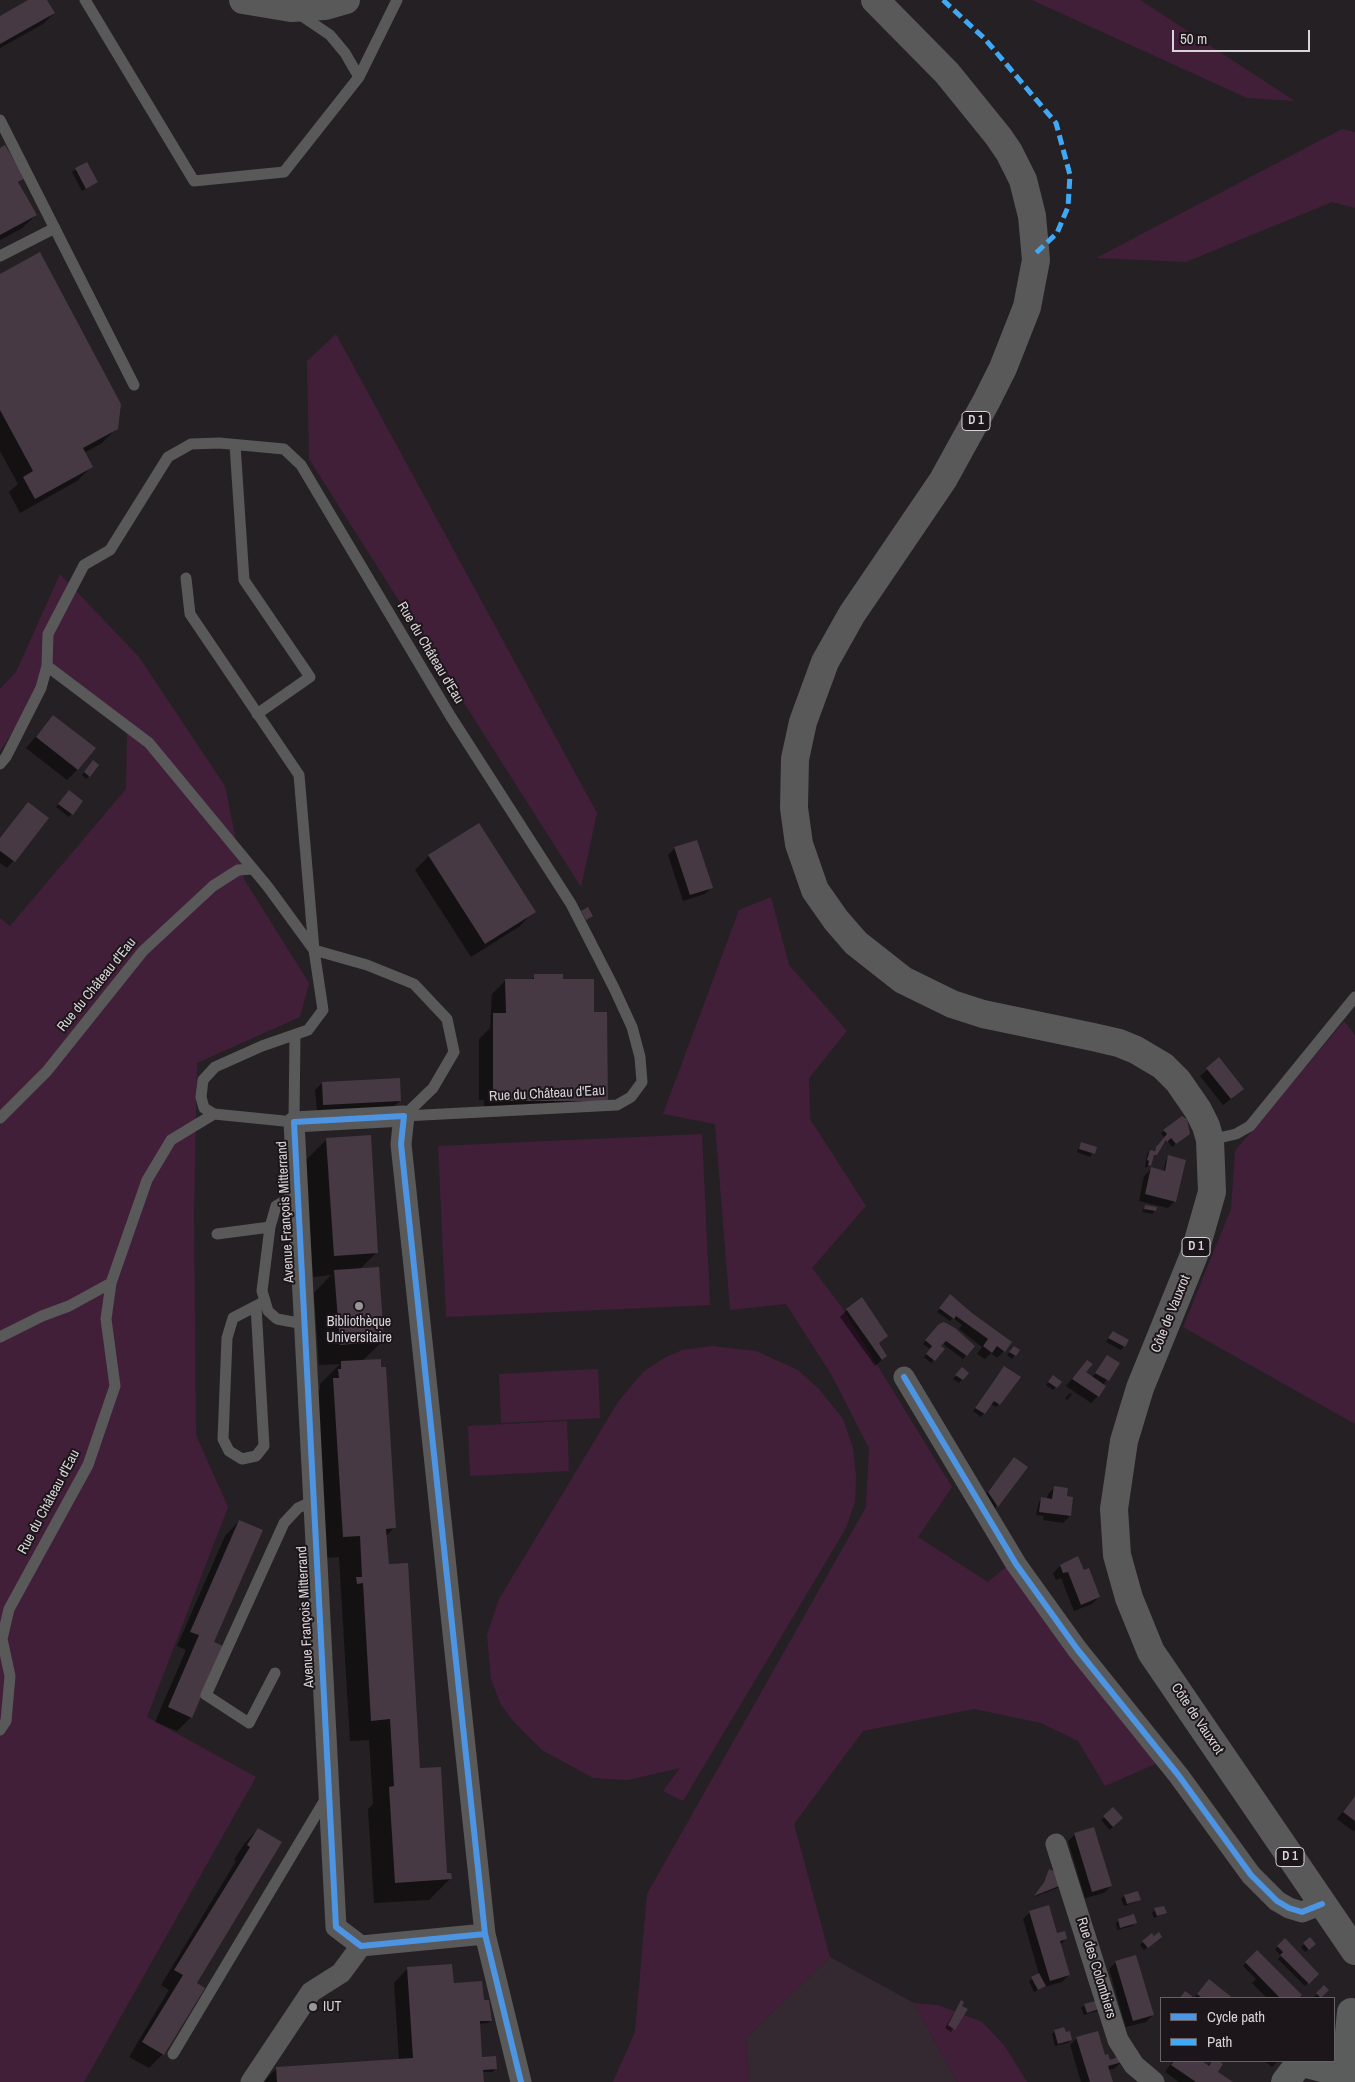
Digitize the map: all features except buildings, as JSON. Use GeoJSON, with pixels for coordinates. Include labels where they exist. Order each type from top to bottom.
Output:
{"type":"FeatureCollection","features":[{"type":"Feature","properties":{"kind":"main road"},"geometry":{"type":"LineString","coordinates":[[243,0],[291,8],[326,6],[346,0]]}},
{"type":"Feature","properties":{"kind":"main road","name":"Côte de Vauxrot"},"geometry":{"type":"LineString","coordinates":[[875,0],[947,73],[1009,152],[1023,180],[1032,216],[1036,260],[1027,308],[1003,368],[986,402],[943,480],[852,614],[819,675],[803,722],[795,759],[794,808],[803,860],[816,890],[836,920],[856,943],[887,969],[926,992],[952,1004],[1019,1022],[1119,1043],[1136,1050],[1163,1066],[1183,1088],[1206,1126],[1210,1140],[1212,1192],[1187,1272],[1140,1388],[1124,1441],[1114,1509],[1117,1556],[1129,1598],[1151,1652],[1322,1904]]}},
{"type":"Feature","properties":{"kind":"main road","name":"D 1"},"geometry":{"type":"LineString","coordinates":[[1322,1904],[1353,1948]]}},
{"type":"Feature","properties":{"kind":"main road"},"geometry":{"type":"LineString","coordinates":[[1298,2072],[1344,2079],[1347,2016]]}},
{"type":"Feature","properties":{"kind":"street","name":"Avenue François Mitterrand"},"geometry":{"type":"LineString","coordinates":[[361,1946],[336,1926],[294,1122],[404,1116]]}},
{"type":"Feature","properties":{"kind":"street"},"geometry":{"type":"LineString","coordinates":[[404,1116],[401,1144],[485,1934],[521,2082]]}},
{"type":"Feature","properties":{"kind":"street"},"geometry":{"type":"LineString","coordinates":[[904,1377],[1016,1564],[1077,1649],[1179,1776],[1251,1876],[1277,1901],[1290,1908],[1302,1912],[1322,1904]]}},
{"type":"Feature","properties":{"kind":"street","name":"Rue des Colombiers"},"geometry":{"type":"LineString","coordinates":[[1056,1844],[1118,2040],[1134,2065],[1154,2082]]}},
{"type":"Feature","properties":{"kind":"street"},"geometry":{"type":"LineString","coordinates":[[251,2082],[311,1992],[341,1973],[361,1946],[485,1934]]}},
{"type":"Feature","properties":{"kind":"lane"},"geometry":{"type":"LineString","coordinates":[[85,0],[194,181],[284,172],[359,76],[396,0]]}},
{"type":"Feature","properties":{"kind":"lane"},"geometry":{"type":"LineString","coordinates":[[291,8],[330,35],[345,53],[359,76]]}},
{"type":"Feature","properties":{"kind":"lane"},"geometry":{"type":"LineString","coordinates":[[0,120],[134,385]]}},
{"type":"Feature","properties":{"kind":"lane"},"geometry":{"type":"LineString","coordinates":[[0,256],[55,228]]}},
{"type":"Feature","properties":{"kind":"lane","name":"Rue du Château d'Eau"},"geometry":{"type":"LineString","coordinates":[[0,764],[6,757],[41,688],[47,666],[48,634],[84,565],[110,550],[168,457],[191,444],[284,449],[301,465],[451,718],[571,904],[632,1027],[640,1057],[642,1082],[631,1097],[617,1105],[404,1116]]}},
{"type":"Feature","properties":{"kind":"lane"},"geometry":{"type":"LineString","coordinates":[[235,445],[244,580],[310,677],[257,714]]}},
{"type":"Feature","properties":{"kind":"lane"},"geometry":{"type":"LineString","coordinates":[[186,578],[190,614],[298,776],[314,950],[323,1010],[308,1030],[262,1046],[215,1067],[203,1080],[201,1097],[204,1108],[214,1114],[294,1122],[295,1035]]}},
{"type":"Feature","properties":{"kind":"lane"},"geometry":{"type":"LineString","coordinates":[[47,666],[149,744],[252,869],[314,950],[367,965],[414,984],[447,1019],[454,1052],[433,1088],[404,1116]]}},
{"type":"Feature","properties":{"kind":"lane","name":"Rue du Château d'Eau"},"geometry":{"type":"LineString","coordinates":[[0,1118],[47,1071],[142,950],[212,886],[238,870],[252,869]]}},
{"type":"Feature","properties":{"kind":"lane"},"geometry":{"type":"LineString","coordinates":[[1210,1140],[1236,1134],[1250,1126],[1355,997]]}},
{"type":"Feature","properties":{"kind":"lane","name":"Rue du Château d'Eau"},"geometry":{"type":"LineString","coordinates":[[0,1730],[6,1721],[10,1676],[2,1639],[9,1609],[88,1465],[115,1386],[106,1319],[111,1283],[147,1180],[171,1140],[214,1114]]}},
{"type":"Feature","properties":{"kind":"lane"},"geometry":{"type":"LineString","coordinates":[[260,1303],[233,1318],[227,1338],[223,1440],[229,1451],[242,1459],[256,1456],[264,1446],[260,1303],[270,1227],[276,1206],[298,1193]]}},
{"type":"Feature","properties":{"kind":"lane"},"geometry":{"type":"LineString","coordinates":[[217,1234],[270,1227]]}},
{"type":"Feature","properties":{"kind":"lane"},"geometry":{"type":"LineString","coordinates":[[0,1337],[42,1316],[70,1306],[111,1283]]}},
{"type":"Feature","properties":{"kind":"lane"},"geometry":{"type":"LineString","coordinates":[[260,1303],[277,1319],[304,1324]]}},
{"type":"Feature","properties":{"kind":"lane"},"geometry":{"type":"LineString","coordinates":[[275,1673],[249,1723],[206,1695],[284,1523],[298,1508],[313,1501]]}},
{"type":"Feature","properties":{"kind":"lane"},"geometry":{"type":"LineString","coordinates":[[173,2054],[328,1796]]}},
{"type":"Feature","properties":{"kind":"shaded area"},"geometry":{"type":"Polygon","coordinates":[[[1032,0],[1140,0],[1295,101],[1247,98],[1032,0]]]}},
{"type":"Feature","properties":{"kind":"shaded area"},"geometry":{"type":"Polygon","coordinates":[[[1342,129],[1355,132],[1355,208],[1332,202],[1186,262],[1096,258],[1342,129]]]}},
{"type":"Feature","properties":{"kind":"shaded area"},"geometry":{"type":"Polygon","coordinates":[[[336,334],[597,813],[581,887],[309,459],[307,361],[336,334]]]}},
{"type":"Feature","properties":{"kind":"shaded area"},"geometry":{"type":"Polygon","coordinates":[[[60,574],[139,657],[225,786],[244,879],[309,983],[300,1017],[197,1063],[194,1217],[196,1435],[228,1507],[147,1717],[256,1777],[84,2082],[0,2082],[0,918],[10,926],[126,789],[127,732],[73,678],[50,675],[0,751],[0,689],[16,672],[60,574]]]}},
{"type":"Feature","properties":{"kind":"shaded area"},"geometry":{"type":"Polygon","coordinates":[[[771,897],[789,965],[847,1031],[809,1078],[810,1119],[866,1206],[812,1268],[841,1306],[952,1487],[918,1537],[988,1582],[1007,1566],[1158,1763],[1105,1786],[1078,1741],[1041,1723],[974,1709],[863,1731],[794,1824],[830,1957],[746,2038],[749,2082],[613,2082],[635,2032],[647,1894],[866,1507],[869,1448],[831,1374],[786,1304],[730,1310],[715,1124],[663,1114],[739,910],[771,897]]]}},
{"type":"Feature","properties":{"kind":"shaded area"},"geometry":{"type":"Polygon","coordinates":[[[1344,1021],[1355,1035],[1355,1424],[1183,1327],[1231,1209],[1235,1151],[1344,1021]]]}},
{"type":"Feature","properties":{"kind":"shaded area"},"geometry":{"type":"Polygon","coordinates":[[[702,1134],[710,1305],[446,1317],[438,1146],[702,1134]]]}},
{"type":"Feature","properties":{"kind":"shaded area"},"geometry":{"type":"Polygon","coordinates":[[[712,1346],[756,1351],[798,1370],[819,1389],[843,1419],[853,1448],[856,1477],[855,1502],[846,1528],[683,1801],[663,1791],[680,1768],[628,1780],[593,1778],[542,1750],[515,1723],[501,1705],[491,1679],[487,1635],[499,1599],[618,1402],[643,1372],[664,1358],[682,1350],[712,1346]]]}},
{"type":"Feature","properties":{"kind":"shaded area"},"geometry":{"type":"Polygon","coordinates":[[[598,1369],[600,1418],[501,1423],[499,1374],[598,1369]]]}},
{"type":"Feature","properties":{"kind":"shaded area"},"geometry":{"type":"Polygon","coordinates":[[[567,1421],[569,1471],[470,1476],[468,1426],[567,1421]]]}},
{"type":"Feature","properties":{"kind":"shaded area"},"geometry":{"type":"Polygon","coordinates":[[[830,1957],[914,2003],[957,2082],[749,2082],[746,2038],[830,1957]]]}},
{"type":"Feature","properties":{"kind":"shaded area"},"geometry":{"type":"Polygon","coordinates":[[[914,2003],[938,2005],[982,2022],[1004,2045],[1027,2082],[957,2082],[914,2003]]]}},
{"type":"Feature","properties":{"kind":"marked path"},"geometry":{"type":"LineString","coordinates":[[943,0],[985,39],[1056,123],[1070,175],[1068,207],[1057,233],[1035,254]]}},
{"type":"Feature","properties":{"kind":"cycle path"},"geometry":{"type":"LineString","coordinates":[[485,1934],[361,1946],[336,1927],[294,1122],[404,1116],[401,1144],[485,1934],[521,2082]]}},
{"type":"Feature","properties":{"kind":"cycle path"},"geometry":{"type":"LineString","coordinates":[[904,1377],[1016,1564],[1077,1649],[1179,1776],[1251,1875],[1277,1901],[1289,1908],[1302,1912],[1322,1904]]}},
{"type":"Feature","properties":{"kind":"place","name":"Bibliothèque Universitaire"},"geometry":{"type":"Point","coordinates":[359,1306]}},
{"type":"Feature","properties":{"kind":"place","name":"IUT"},"geometry":{"type":"Point","coordinates":[313,2007]}}]}
